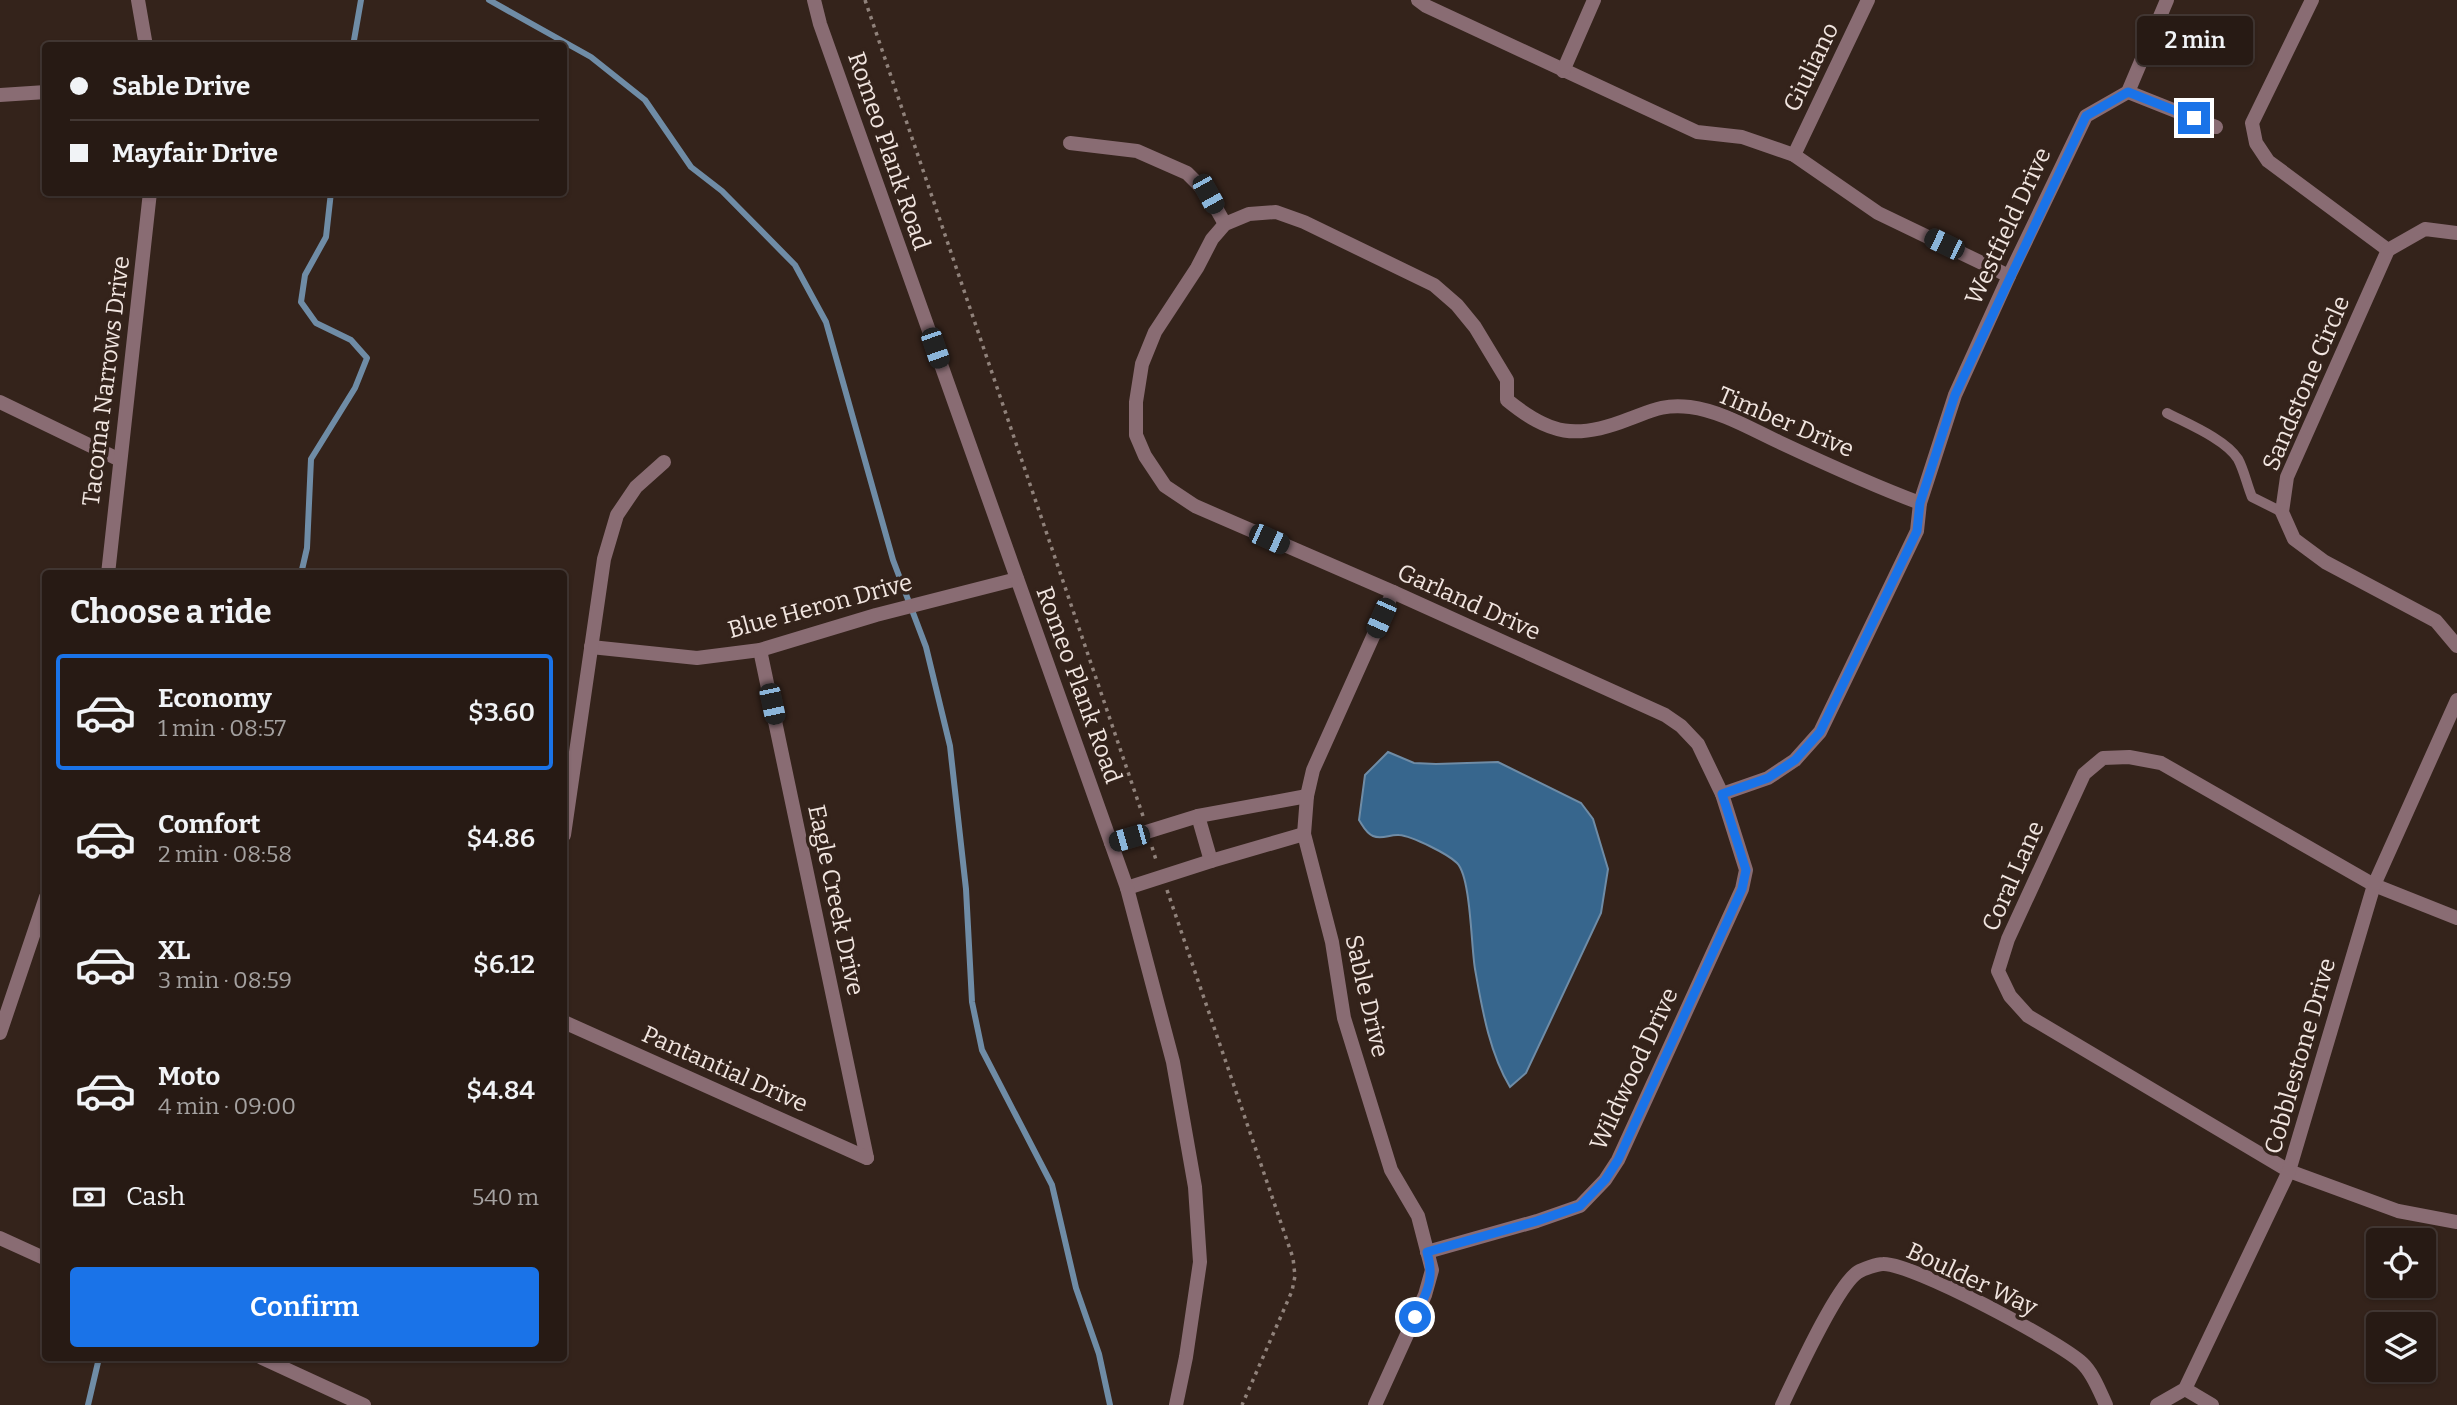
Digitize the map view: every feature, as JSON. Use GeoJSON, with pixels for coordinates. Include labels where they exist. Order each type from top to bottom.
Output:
{"type":"FeatureCollection","features":[{"type":"Feature","properties":{"kind":"street"},"geometry":{"type":"LineString","coordinates":[[138,0],[145,42]]}},
{"type":"Feature","properties":{"kind":"street","name":"Romeo Plank Road"},"geometry":{"type":"LineString","coordinates":[[814,0],[1127,888],[1173,1062],[1195,1187],[1200,1262],[1176,1405]]}},
{"type":"Feature","properties":{"kind":"street"},"geometry":{"type":"LineString","coordinates":[[1418,0],[1563,71],[1697,132],[1742,138],[1794,155],[1878,213],[2009,276]]}},
{"type":"Feature","properties":{"kind":"street"},"geometry":{"type":"LineString","coordinates":[[1563,71],[1594,0]]}},
{"type":"Feature","properties":{"kind":"street","name":"Giuliano"},"geometry":{"type":"LineString","coordinates":[[1794,155],[1868,0]]}},
{"type":"Feature","properties":{"kind":"street"},"geometry":{"type":"LineString","coordinates":[[2166,0],[2128,92],[2216,127]]}},
{"type":"Feature","properties":{"kind":"street"},"geometry":{"type":"LineString","coordinates":[[2312,0],[2252,123],[2256,143],[2267,161],[2388,250],[2425,229],[2457,233]]}},
{"type":"Feature","properties":{"kind":"street"},"geometry":{"type":"LineString","coordinates":[[0,95],[42,92]]}},
{"type":"Feature","properties":{"kind":"street","name":"Westfield Drive"},"geometry":{"type":"LineString","coordinates":[[1722,794],[1768,778],[1795,760],[1820,732],[1917,531],[1920,503],[1955,395],[2086,116],[2128,92]]}},
{"type":"Feature","properties":{"kind":"street"},"geometry":{"type":"LineString","coordinates":[[1070,142],[1137,150],[1187,173],[1208,194],[1225,224]]}},
{"type":"Feature","properties":{"kind":"street","name":"Tacoma Narrows Drive"},"geometry":{"type":"LineString","coordinates":[[108,570],[150,196]]}},
{"type":"Feature","properties":{"kind":"street","name":"Timber Drive"},"geometry":{"type":"LineString","coordinates":[[1225,224],[1249,214],[1276,212],[1304,222],[1434,285],[1457,305],[1475,327],[1507,380],[1507,400],[1529,418],[1557,430],[1583,432],[1619,423],[1664,406],[1692,407],[1720,415],[1867,482],[1920,503]]}},
{"type":"Feature","properties":{"kind":"street","name":"Garland Drive"},"geometry":{"type":"LineString","coordinates":[[1225,224],[1212,239],[1197,268],[1155,332],[1142,364],[1136,402],[1136,435],[1145,456],[1165,486],[1195,506],[1665,715],[1681,726],[1698,744],[1722,794]]}},
{"type":"Feature","properties":{"kind":"street","name":"Sandstone Circle"},"geometry":{"type":"LineString","coordinates":[[2282,512],[2287,477],[2388,250]]}},
{"type":"Feature","properties":{"kind":"street"},"geometry":{"type":"LineString","coordinates":[[0,402],[120,460]]}},
{"type":"Feature","properties":{"kind":"street"},"geometry":{"type":"LineString","coordinates":[[567,814],[604,559],[617,514],[636,487],[664,462]]}},
{"type":"Feature","properties":{"kind":"street"},"geometry":{"type":"LineString","coordinates":[[2282,512],[2294,539],[2325,562],[2436,621],[2457,646]]}},
{"type":"Feature","properties":{"kind":"street","name":"Blue Heron Drive"},"geometry":{"type":"LineString","coordinates":[[591,647],[697,658],[760,650],[876,615],[1017,579]]}},
{"type":"Feature","properties":{"kind":"street","name":"Sable Drive"},"geometry":{"type":"LineString","coordinates":[[1375,1405],[1425,1295],[1432,1270],[1418,1216],[1391,1170],[1344,1018],[1332,942],[1304,834],[1307,796],[1313,770],[1393,592]]}},
{"type":"Feature","properties":{"kind":"street","name":"Eagle Creek Drive"},"geometry":{"type":"LineString","coordinates":[[760,650],[867,1158]]}},
{"type":"Feature","properties":{"kind":"street","name":"Cobblestone Drive"},"geometry":{"type":"LineString","coordinates":[[2185,1389],[2289,1171],[2374,885],[2457,700]]}},
{"type":"Feature","properties":{"kind":"street","name":"Coral Lane"},"geometry":{"type":"LineString","coordinates":[[2289,1171],[2028,1016],[2010,996],[1998,971],[2008,939],[2084,774],[2103,758],[2129,757],[2161,763],[2374,885]]}},
{"type":"Feature","properties":{"kind":"street","name":"Wildwood Drive"},"geometry":{"type":"LineString","coordinates":[[1427,1252],[1580,1206],[1605,1180],[1618,1160],[1742,889],[1746,870],[1722,794]]}},
{"type":"Feature","properties":{"kind":"street"},"geometry":{"type":"LineString","coordinates":[[1111,843],[1198,816],[1307,796]]}},
{"type":"Feature","properties":{"kind":"street"},"geometry":{"type":"LineString","coordinates":[[1198,816],[1211,861]]}},
{"type":"Feature","properties":{"kind":"street"},"geometry":{"type":"LineString","coordinates":[[1127,888],[1304,834]]}},
{"type":"Feature","properties":{"kind":"street"},"geometry":{"type":"LineString","coordinates":[[2374,885],[2457,918]]}},
{"type":"Feature","properties":{"kind":"street"},"geometry":{"type":"LineString","coordinates":[[0,1033],[42,909]]}},
{"type":"Feature","properties":{"kind":"street","name":"Pantantial Drive"},"geometry":{"type":"LineString","coordinates":[[567,1023],[867,1158]]}},
{"type":"Feature","properties":{"kind":"street"},"geometry":{"type":"LineString","coordinates":[[2289,1171],[2398,1211],[2457,1222]]}},
{"type":"Feature","properties":{"kind":"street"},"geometry":{"type":"LineString","coordinates":[[0,1238],[42,1257]]}},
{"type":"Feature","properties":{"kind":"street","name":"Boulder Way"},"geometry":{"type":"LineString","coordinates":[[1782,1405],[1842,1288],[1858,1272],[1884,1264],[1929,1280],[1990,1308],[2055,1343],[2084,1365],[2106,1405]]}},
{"type":"Feature","properties":{"kind":"street"},"geometry":{"type":"LineString","coordinates":[[269,1361],[365,1405]]}},
{"type":"Feature","properties":{"kind":"street"},"geometry":{"type":"LineString","coordinates":[[2157,1405],[2185,1389],[2212,1405]]}},
{"type":"Feature","properties":{"kind":"lane"},"geometry":{"type":"LineString","coordinates":[[2167,413],[2222,444],[2237,458],[2252,497],[2282,512]]}},
{"type":"Feature","properties":{"kind":"path"},"geometry":{"type":"LineString","coordinates":[[865,0],[1293,1258],[1295,1276],[1292,1291],[1242,1405]]}},
{"type":"Feature","properties":{"kind":"water"},"geometry":{"type":"Polygon","coordinates":[[[1388,752],[1414,763],[1498,762],[1581,803],[1593,819],[1608,869],[1601,913],[1526,1073],[1510,1087],[1492,1045],[1484,1014],[1462,871],[1457,863],[1446,855],[1412,839],[1399,835],[1373,836],[1359,820],[1365,775],[1388,752]]]}},
{"type":"Feature","properties":{"kind":"waterway"},"geometry":{"type":"LineString","coordinates":[[354,42],[361,0]]}},
{"type":"Feature","properties":{"kind":"waterway"},"geometry":{"type":"LineString","coordinates":[[489,0],[564,42]]}},
{"type":"Feature","properties":{"kind":"waterway"},"geometry":{"type":"LineString","coordinates":[[567,44],[591,57],[645,100],[691,167],[722,191],[795,265],[826,322],[893,560],[926,647],[950,746],[966,889],[972,1002],[982,1050],[1052,1185],[1076,1288],[1099,1354],[1110,1405]]}},
{"type":"Feature","properties":{"kind":"waterway"},"geometry":{"type":"LineString","coordinates":[[302,570],[307,548],[311,459],[355,388],[367,358],[351,340],[316,323],[301,302],[305,275],[326,237],[331,196]]}},
{"type":"Feature","properties":{"kind":"waterway"},"geometry":{"type":"LineString","coordinates":[[88,1405],[98,1361]]}},
{"type":"Feature","properties":{"kind":"route"},"geometry":{"type":"LineString","coordinates":[[1415,1317],[1432,1270],[1427,1252],[1580,1206],[1605,1180],[1618,1160],[1742,889],[1746,870],[1722,794],[1768,778],[1795,760],[1820,732],[1917,531],[1920,503],[1955,395],[2086,116],[2128,92],[2194,118]]}}]}
